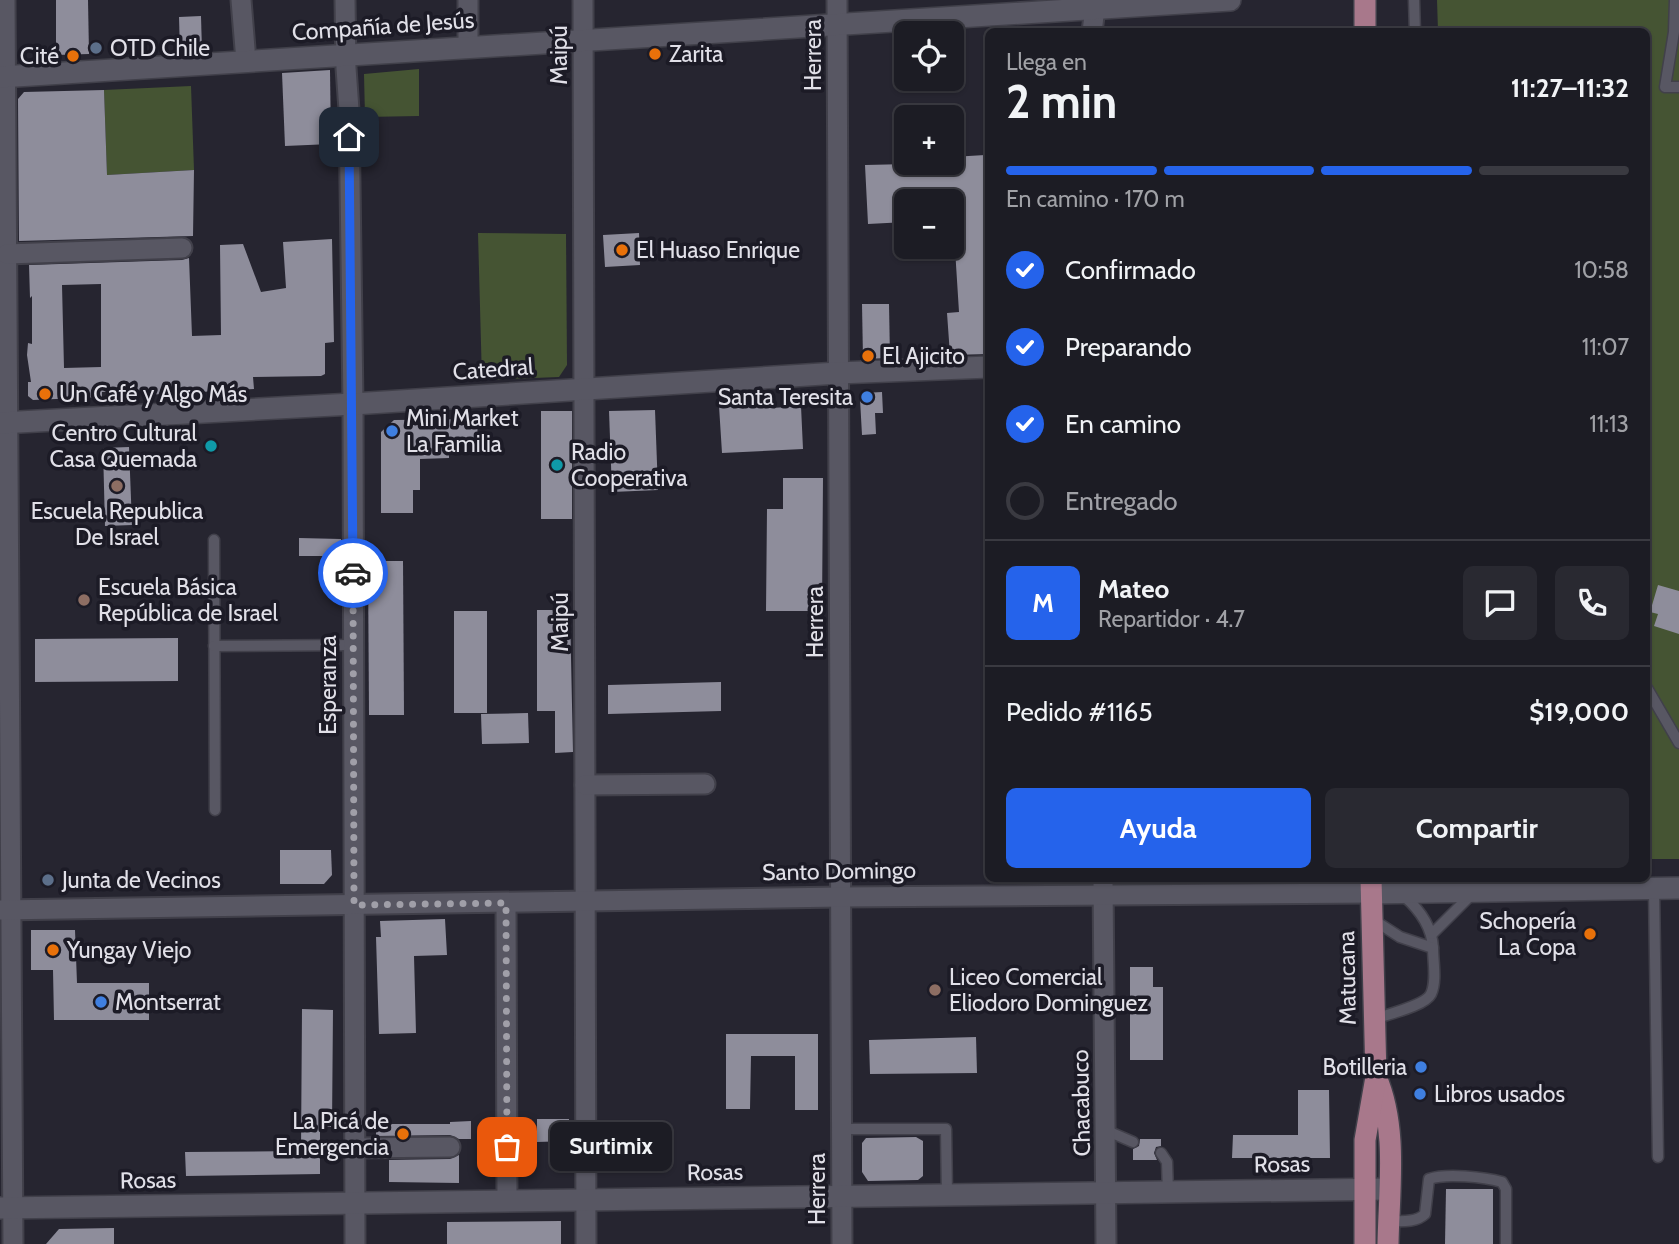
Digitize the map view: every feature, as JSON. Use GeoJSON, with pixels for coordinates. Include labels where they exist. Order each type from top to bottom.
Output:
{"type":"FeatureCollection","features":[{"type":"Feature","properties":{"kind":"main road"},"geometry":{"type":"LineString","coordinates":[[1365,0],[1365,28]]}},
{"type":"Feature","properties":{"kind":"main road","name":"Matucana"},"geometry":{"type":"LineString","coordinates":[[1365,1244],[1365,1140],[1376,1077],[1371,886]]}},
{"type":"Feature","properties":{"kind":"main road","name":"Matucana"},"geometry":{"type":"LineString","coordinates":[[1376,1077],[1389,1120],[1388,1244]]}},
{"type":"Feature","properties":{"kind":"street"},"geometry":{"type":"LineString","coordinates":[[5,0],[6,1208],[13,1244]]}},
{"type":"Feature","properties":{"kind":"street"},"geometry":{"type":"LineString","coordinates":[[241,0],[246,61]]}},
{"type":"Feature","properties":{"kind":"street","name":"Esperanza"},"geometry":{"type":"LineString","coordinates":[[345,0],[353,404],[355,1244]]}},
{"type":"Feature","properties":{"kind":"street"},"geometry":{"type":"LineString","coordinates":[[468,0],[468,47]]}},
{"type":"Feature","properties":{"kind":"street","name":"Maipú"},"geometry":{"type":"LineString","coordinates":[[583,0],[586,1244]]}},
{"type":"Feature","properties":{"kind":"street","name":"Herrera"},"geometry":{"type":"LineString","coordinates":[[837,0],[842,1244]]}},
{"type":"Feature","properties":{"kind":"street","name":"Compañía de Jesús"},"geometry":{"type":"LineString","coordinates":[[3,77],[1095,5],[1230,0]]}},
{"type":"Feature","properties":{"kind":"street"},"geometry":{"type":"LineString","coordinates":[[1092,28],[1095,5]]}},
{"type":"Feature","properties":{"kind":"street"},"geometry":{"type":"LineString","coordinates":[[7,254],[182,248]]}},
{"type":"Feature","properties":{"kind":"street","name":"Catedral"},"geometry":{"type":"LineString","coordinates":[[4,423],[838,373],[985,367]]}},
{"type":"Feature","properties":{"kind":"street"},"geometry":{"type":"LineString","coordinates":[[584,785],[705,784]]}},
{"type":"Feature","properties":{"kind":"street","name":"Santo Domingo"},"geometry":{"type":"LineString","coordinates":[[5,910],[841,897],[1103,887],[1371,886],[1399,892],[1679,888]]}},
{"type":"Feature","properties":{"kind":"street","name":"Chacabuco"},"geometry":{"type":"LineString","coordinates":[[1103,887],[1106,1244]]}},
{"type":"Feature","properties":{"kind":"street"},"geometry":{"type":"LineString","coordinates":[[506,903],[507,1201]]}},
{"type":"Feature","properties":{"kind":"street"},"geometry":{"type":"LineString","coordinates":[[354,1148],[450,1147]]}},
{"type":"Feature","properties":{"kind":"street","name":"Rosas"},"geometry":{"type":"LineString","coordinates":[[6,1208],[1389,1189]]}},
{"type":"Feature","properties":{"kind":"lane"},"geometry":{"type":"LineString","coordinates":[[1414,0],[1415,28]]}},
{"type":"Feature","properties":{"kind":"lane"},"geometry":{"type":"LineString","coordinates":[[1675,0],[1674,32],[1665,87],[1679,87]]}},
{"type":"Feature","properties":{"kind":"lane"},"geometry":{"type":"LineString","coordinates":[[214,540],[215,810]]}},
{"type":"Feature","properties":{"kind":"lane"},"geometry":{"type":"LineString","coordinates":[[214,646],[353,645]]}},
{"type":"Feature","properties":{"kind":"lane"},"geometry":{"type":"LineString","coordinates":[[1650,693],[1679,743]]}},
{"type":"Feature","properties":{"kind":"lane"},"geometry":{"type":"LineString","coordinates":[[1654,889],[1658,1157]]}},
{"type":"Feature","properties":{"kind":"lane"},"geometry":{"type":"LineString","coordinates":[[1433,934],[1460,904],[1476,891]]}},
{"type":"Feature","properties":{"kind":"lane"},"geometry":{"type":"LineString","coordinates":[[1374,1019],[1421,1003],[1430,996],[1433,984],[1433,934],[1413,904],[1399,892]]}},
{"type":"Feature","properties":{"kind":"lane"},"geometry":{"type":"LineString","coordinates":[[1372,919],[1399,937],[1433,948]]}},
{"type":"Feature","properties":{"kind":"lane"},"geometry":{"type":"LineString","coordinates":[[841,1129],[946,1129],[947,1195]]}},
{"type":"Feature","properties":{"kind":"lane"},"geometry":{"type":"LineString","coordinates":[[1105,1130],[1133,1142]]}},
{"type":"Feature","properties":{"kind":"lane"},"geometry":{"type":"LineString","coordinates":[[1161,1153],[1167,1162],[1168,1192]]}},
{"type":"Feature","properties":{"kind":"lane"},"geometry":{"type":"LineString","coordinates":[[1389,1221],[1422,1218],[1425,1214],[1429,1179],[1438,1176],[1492,1179],[1502,1182],[1506,1189],[1506,1244]]}},
{"type":"Feature","properties":{"kind":"green space"},"geometry":{"type":"Polygon","coordinates":[[[1437,0],[1679,0],[1679,859],[1650,859],[1650,28],[1438,28],[1437,0]]]}},
{"type":"Feature","properties":{"kind":"green space"},"geometry":{"type":"Polygon","coordinates":[[[419,69],[419,116],[365,117],[364,74],[419,69]]]}},
{"type":"Feature","properties":{"kind":"green space"},"geometry":{"type":"Polygon","coordinates":[[[191,86],[194,170],[107,175],[104,90],[191,86]]]}},
{"type":"Feature","properties":{"kind":"green space"},"geometry":{"type":"Polygon","coordinates":[[[478,233],[566,234],[567,365],[559,377],[482,380],[478,233]]]}},
{"type":"Feature","properties":{"kind":"building"},"geometry":{"type":"Polygon","coordinates":[[[56,0],[88,0],[89,54],[56,55],[56,0]]]}},
{"type":"Feature","properties":{"kind":"building"},"geometry":{"type":"Polygon","coordinates":[[[201,16],[202,51],[180,52],[179,17],[201,16]]]}},
{"type":"Feature","properties":{"kind":"building"},"geometry":{"type":"Polygon","coordinates":[[[330,70],[331,144],[285,146],[282,73],[330,70]]]}},
{"type":"Feature","properties":{"kind":"building"},"geometry":{"type":"Polygon","coordinates":[[[104,90],[107,175],[194,170],[193,236],[19,241],[18,99],[24,92],[104,90]]]}},
{"type":"Feature","properties":{"kind":"building"},"geometry":{"type":"Polygon","coordinates":[[[985,155],[985,354],[950,355],[947,313],[959,312],[956,259],[964,259],[964,189],[894,189],[894,223],[868,224],[865,165],[894,164],[894,175],[964,175],[964,156],[985,155]]]}},
{"type":"Feature","properties":{"kind":"building","name":"El Huaso Enrique"},"geometry":{"type":"Polygon","coordinates":[[[639,233],[640,265],[605,267],[603,235],[639,233]]]}},
{"type":"Feature","properties":{"kind":"building"},"geometry":{"type":"Polygon","coordinates":[[[332,239],[334,342],[325,343],[325,374],[253,377],[254,389],[145,395],[145,390],[102,392],[102,397],[33,400],[28,396],[28,382],[31,382],[27,355],[28,343],[32,344],[29,265],[189,258],[192,336],[221,335],[220,245],[243,244],[261,292],[286,288],[283,242],[332,239]],[[101,284],[62,285],[64,368],[101,367],[101,284]]]}},
{"type":"Feature","properties":{"kind":"building"},"geometry":{"type":"Polygon","coordinates":[[[862,304],[889,304],[890,358],[863,359],[862,304]]]}},
{"type":"Feature","properties":{"kind":"building"},"geometry":{"type":"Polygon","coordinates":[[[882,392],[883,413],[875,413],[876,434],[862,435],[860,399],[864,393],[882,392]]]}},
{"type":"Feature","properties":{"kind":"building"},"geometry":{"type":"Polygon","coordinates":[[[771,403],[772,408],[801,406],[803,449],[722,453],[719,406],[771,403]]]}},
{"type":"Feature","properties":{"kind":"building"},"geometry":{"type":"Polygon","coordinates":[[[655,410],[658,490],[612,492],[609,411],[655,410]]]}},
{"type":"Feature","properties":{"kind":"building","name":"Radio Cooperativa"},"geometry":{"type":"Polygon","coordinates":[[[541,411],[572,411],[572,519],[541,519],[541,411]]]}},
{"type":"Feature","properties":{"kind":"building"},"geometry":{"type":"Polygon","coordinates":[[[477,419],[478,445],[462,445],[462,451],[449,452],[449,458],[420,459],[420,490],[413,490],[413,513],[381,513],[381,432],[394,420],[477,419]]]}},
{"type":"Feature","properties":{"kind":"building","name":"Escuela Republica De Israel"},"geometry":{"type":"Polygon","coordinates":[[[129,447],[132,525],[105,526],[103,448],[129,447]]]}},
{"type":"Feature","properties":{"kind":"building"},"geometry":{"type":"Polygon","coordinates":[[[783,478],[823,478],[822,611],[766,611],[767,509],[783,509],[783,478]]]}},
{"type":"Feature","properties":{"kind":"building"},"geometry":{"type":"Polygon","coordinates":[[[299,538],[341,539],[341,556],[299,556],[299,538]]]}},
{"type":"Feature","properties":{"kind":"building"},"geometry":{"type":"Polygon","coordinates":[[[368,561],[403,561],[404,715],[369,715],[368,561]]]}},
{"type":"Feature","properties":{"kind":"building"},"geometry":{"type":"Polygon","coordinates":[[[1658,585],[1679,591],[1679,634],[1654,626],[1658,614],[1650,612],[1658,585]]]}},
{"type":"Feature","properties":{"kind":"building"},"geometry":{"type":"Polygon","coordinates":[[[537,610],[570,610],[573,752],[555,753],[555,711],[537,711],[537,610]]]}},
{"type":"Feature","properties":{"kind":"building"},"geometry":{"type":"Polygon","coordinates":[[[454,611],[487,611],[487,713],[454,713],[454,611]]]}},
{"type":"Feature","properties":{"kind":"building"},"geometry":{"type":"Polygon","coordinates":[[[178,638],[178,681],[35,682],[35,639],[178,638]]]}},
{"type":"Feature","properties":{"kind":"building"},"geometry":{"type":"Polygon","coordinates":[[[721,682],[721,711],[608,714],[608,685],[721,682]]]}},
{"type":"Feature","properties":{"kind":"building"},"geometry":{"type":"Polygon","coordinates":[[[528,713],[529,743],[482,744],[481,714],[528,713]]]}},
{"type":"Feature","properties":{"kind":"building"},"geometry":{"type":"Polygon","coordinates":[[[280,850],[331,850],[332,875],[324,884],[280,884],[280,850]]]}},
{"type":"Feature","properties":{"kind":"building"},"geometry":{"type":"Polygon","coordinates":[[[445,919],[447,955],[414,956],[416,1033],[379,1034],[376,937],[381,937],[380,921],[445,919]]]}},
{"type":"Feature","properties":{"kind":"building","name":"Montserrat"},"geometry":{"type":"Polygon","coordinates":[[[31,930],[75,930],[77,983],[149,983],[149,1020],[54,1020],[53,970],[31,970],[31,930]]]}},
{"type":"Feature","properties":{"kind":"building"},"geometry":{"type":"Polygon","coordinates":[[[1130,967],[1153,967],[1153,987],[1163,987],[1163,1060],[1130,1060],[1130,967]]]}},
{"type":"Feature","properties":{"kind":"building"},"geometry":{"type":"Polygon","coordinates":[[[302,1009],[333,1010],[332,1127],[320,1127],[320,1174],[186,1176],[185,1152],[301,1151],[302,1009]]]}},
{"type":"Feature","properties":{"kind":"building"},"geometry":{"type":"Polygon","coordinates":[[[726,1034],[818,1034],[818,1110],[795,1110],[795,1056],[751,1056],[750,1109],[726,1109],[726,1034]]]}},
{"type":"Feature","properties":{"kind":"building"},"geometry":{"type":"Polygon","coordinates":[[[976,1037],[977,1073],[870,1074],[869,1040],[976,1037]]]}},
{"type":"Feature","properties":{"kind":"building"},"geometry":{"type":"Polygon","coordinates":[[[1298,1090],[1329,1090],[1330,1158],[1232,1158],[1233,1135],[1298,1135],[1298,1090]]]}},
{"type":"Feature","properties":{"kind":"building"},"geometry":{"type":"Polygon","coordinates":[[[537,1119],[569,1119],[569,1141],[537,1142],[537,1119]]]}},
{"type":"Feature","properties":{"kind":"building"},"geometry":{"type":"Polygon","coordinates":[[[471,1121],[471,1139],[459,1139],[450,1135],[376,1136],[376,1124],[450,1124],[471,1121]]]}},
{"type":"Feature","properties":{"kind":"building"},"geometry":{"type":"Polygon","coordinates":[[[916,1137],[923,1141],[923,1176],[918,1180],[868,1181],[862,1172],[862,1143],[866,1138],[916,1137]]]}},
{"type":"Feature","properties":{"kind":"building"},"geometry":{"type":"Polygon","coordinates":[[[1140,1139],[1161,1139],[1161,1146],[1156,1147],[1154,1153],[1157,1160],[1133,1160],[1133,1149],[1139,1146],[1140,1139]]]}},
{"type":"Feature","properties":{"kind":"building"},"geometry":{"type":"Polygon","coordinates":[[[459,1155],[459,1183],[389,1182],[389,1160],[450,1159],[459,1155]]]}},
{"type":"Feature","properties":{"kind":"building"},"geometry":{"type":"Polygon","coordinates":[[[1446,1189],[1493,1189],[1493,1244],[1445,1244],[1446,1189]]]}},
{"type":"Feature","properties":{"kind":"building"},"geometry":{"type":"Polygon","coordinates":[[[561,1221],[561,1244],[447,1244],[447,1222],[561,1221]]]}},
{"type":"Feature","properties":{"kind":"building"},"geometry":{"type":"Polygon","coordinates":[[[114,1228],[114,1244],[46,1244],[59,1229],[114,1228]]]}},
{"type":"Feature","properties":{"kind":"way so far"},"geometry":{"type":"LineString","coordinates":[[353,573],[354,905],[506,903],[507,1147]]}},
{"type":"Feature","properties":{"kind":"place","name":"OTD Chile"},"geometry":{"type":"Point","coordinates":[96,48]}},
{"type":"Feature","properties":{"kind":"place","name":"Zarita"},"geometry":{"type":"Point","coordinates":[655,54]}},
{"type":"Feature","properties":{"kind":"place","name":"Cité"},"geometry":{"type":"Point","coordinates":[73,56]}},
{"type":"Feature","properties":{"kind":"place","name":"El Huaso Enrique"},"geometry":{"type":"Point","coordinates":[622,250]}},
{"type":"Feature","properties":{"kind":"place","name":"El Ajicito"},"geometry":{"type":"Point","coordinates":[868,356]}},
{"type":"Feature","properties":{"kind":"place","name":"Un Café y Algo Más"},"geometry":{"type":"Point","coordinates":[45,394]}},
{"type":"Feature","properties":{"kind":"place","name":"Santa Teresita"},"geometry":{"type":"Point","coordinates":[867,397]}},
{"type":"Feature","properties":{"kind":"place","name":"Mini Market La Familia"},"geometry":{"type":"Point","coordinates":[392,431]}},
{"type":"Feature","properties":{"kind":"place","name":"Centro Cultural Casa Quemada"},"geometry":{"type":"Point","coordinates":[211,446]}},
{"type":"Feature","properties":{"kind":"place","name":"Radio Cooperativa"},"geometry":{"type":"Point","coordinates":[557,465]}},
{"type":"Feature","properties":{"kind":"place","name":"Escuela Republica De Israel"},"geometry":{"type":"Point","coordinates":[117,486]}},
{"type":"Feature","properties":{"kind":"place","name":"Escuela Básica República de Israel"},"geometry":{"type":"Point","coordinates":[84,600]}},
{"type":"Feature","properties":{"kind":"place","name":"Junta de Vecinos"},"geometry":{"type":"Point","coordinates":[48,880]}},
{"type":"Feature","properties":{"kind":"place","name":"Schopería La Copa"},"geometry":{"type":"Point","coordinates":[1590,934]}},
{"type":"Feature","properties":{"kind":"place","name":"Yungay Viejo"},"geometry":{"type":"Point","coordinates":[53,950]}},
{"type":"Feature","properties":{"kind":"place","name":"Liceo Comercial Eliodoro Dominguez"},"geometry":{"type":"Point","coordinates":[935,990]}},
{"type":"Feature","properties":{"kind":"place","name":"Montserrat"},"geometry":{"type":"Point","coordinates":[101,1002]}},
{"type":"Feature","properties":{"kind":"place","name":"Botilleria"},"geometry":{"type":"Point","coordinates":[1421,1067]}},
{"type":"Feature","properties":{"kind":"place","name":"Libros usados"},"geometry":{"type":"Point","coordinates":[1420,1094]}},
{"type":"Feature","properties":{"kind":"place","name":"La Picá de Emergencia"},"geometry":{"type":"Point","coordinates":[403,1134]}},
{"type":"Feature","properties":{"kind":"place","name":"Surtimix"},"geometry":{"type":"Point","coordinates":[507,1147]}},
{"type":"Feature","properties":{"kind":"route"},"geometry":{"type":"LineString","coordinates":[[349,137],[353,573]]}}]}
